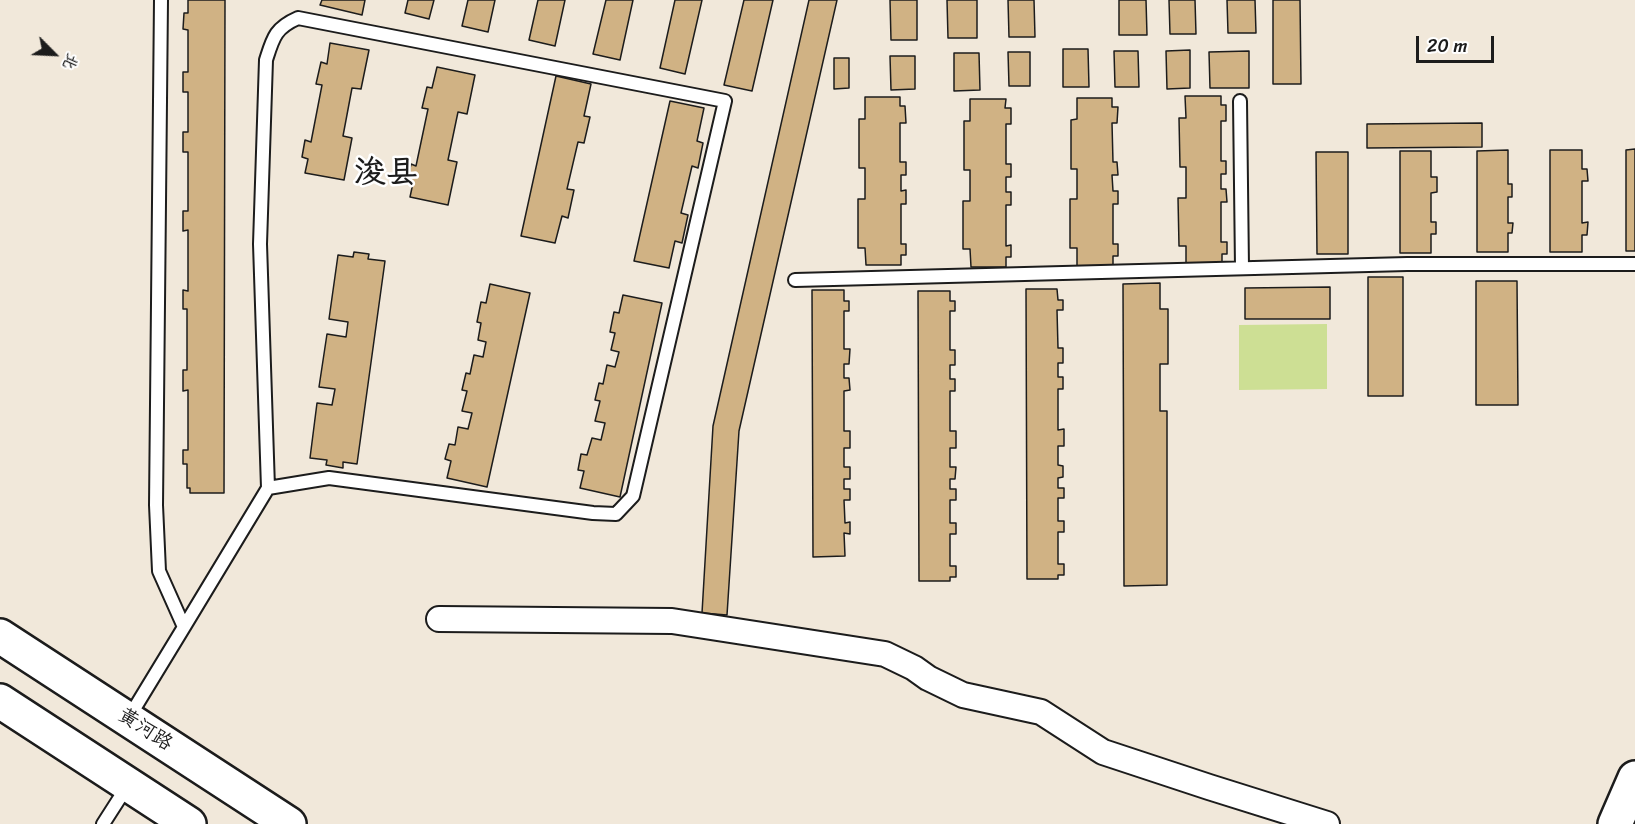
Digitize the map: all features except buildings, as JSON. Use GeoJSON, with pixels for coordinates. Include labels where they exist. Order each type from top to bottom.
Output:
{"type":"FeatureCollection","features":[{"type":"Feature","properties":{"kind":"main road","name":"黄河路"},"geometry":{"type":"LineString","coordinates":[[0,636],[289,824]]}},
{"type":"Feature","properties":{"kind":"main road"},"geometry":{"type":"LineString","coordinates":[[0,701],[189,824]]}},
{"type":"Feature","properties":{"kind":"main road"},"geometry":{"type":"LineString","coordinates":[[1615,824],[1635,778]]}},
{"type":"Feature","properties":{"kind":"street"},"geometry":{"type":"LineString","coordinates":[[439,619],[672,621],[885,654],[963,694],[1041,712],[1103,752],[1327,824]]}},
{"type":"Feature","properties":{"kind":"lane"},"geometry":{"type":"LineString","coordinates":[[162,0],[156,505],[159,571],[184,627]]}},
{"type":"Feature","properties":{"kind":"lane"},"geometry":{"type":"LineString","coordinates":[[128,719],[268,488],[261,244],[266,60],[273,38],[285,24],[298,18],[725,101],[633,496],[616,514],[593,513],[329,478],[268,488]]}},
{"type":"Feature","properties":{"kind":"lane"},"geometry":{"type":"LineString","coordinates":[[1240,101],[1242,268]]}},
{"type":"Feature","properties":{"kind":"lane"},"geometry":{"type":"LineString","coordinates":[[795,280],[1407,264],[1635,264]]}},
{"type":"Feature","properties":{"kind":"lane"},"geometry":{"type":"LineString","coordinates":[[103,824],[129,784]]}},
{"type":"Feature","properties":{"kind":"green space"},"geometry":{"type":"Polygon","coordinates":[[[1327,324],[1327,389],[1239,390],[1239,325],[1327,324]]]}},
{"type":"Feature","properties":{"kind":"district","name":"浚县"},"geometry":{"type":"Point","coordinates":[386,174]}}]}
